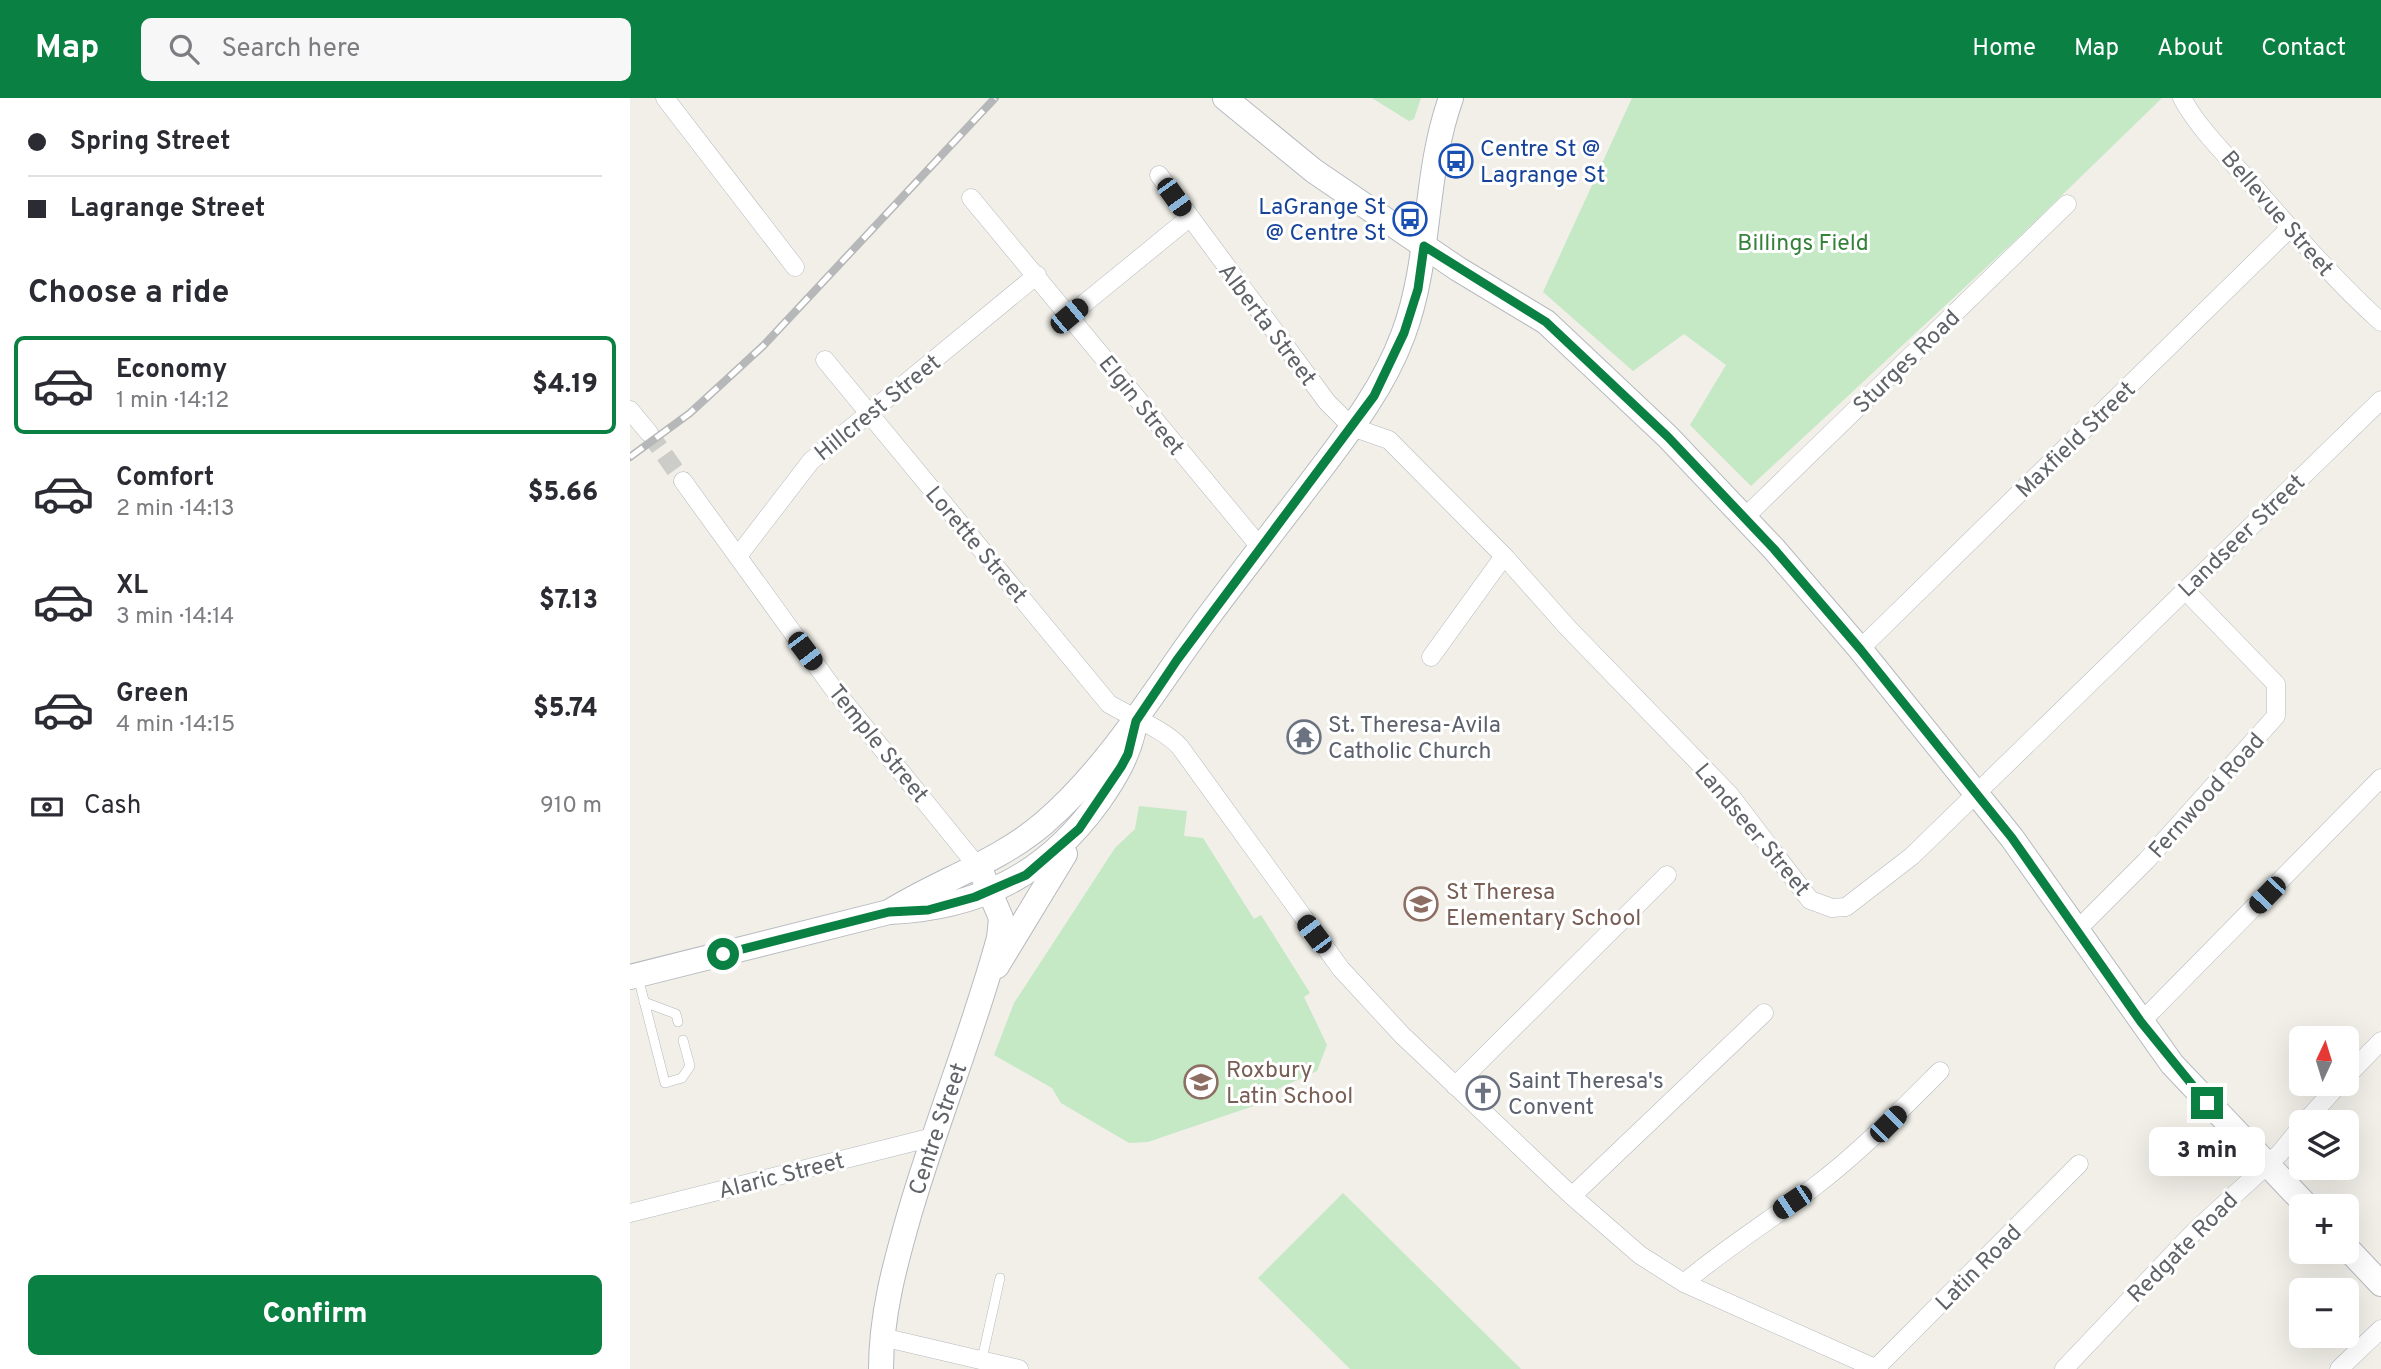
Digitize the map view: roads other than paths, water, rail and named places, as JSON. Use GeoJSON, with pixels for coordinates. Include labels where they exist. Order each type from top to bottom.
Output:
{"type":"FeatureCollection","features":[{"type":"Feature","properties":{"kind":"main road"},"geometry":{"type":"LineString","coordinates":[[1225,98],[1297,158],[1424,246],[1546,322],[1668,437],[1745,517],[1860,649],[1975,792],[2078,929],[2141,1022],[2207,1103],[2296,1194]]}},
{"type":"Feature","properties":{"kind":"main road"},"geometry":{"type":"LineString","coordinates":[[889,912],[923,891],[978,867],[1011,848],[1061,807],[1136,721],[1374,396],[1396,354],[1418,289],[1432,162],[1437,135],[1451,98]]}},
{"type":"Feature","properties":{"kind":"main road"},"geometry":{"type":"LineString","coordinates":[[985,980],[1006,957],[1079,829],[1124,761],[1136,721]]}},
{"type":"Feature","properties":{"kind":"main road"},"geometry":{"type":"LineString","coordinates":[[634,976],[889,912],[928,910],[991,891],[1026,875],[1079,829]]}},
{"type":"Feature","properties":{"kind":"main road","name":"Centre Street"},"geometry":{"type":"LineString","coordinates":[[881,1369],[882,1337],[897,1260],[1000,928],[1001,918],[978,867]]}},
{"type":"Feature","properties":{"kind":"main road"},"geometry":{"type":"LineString","coordinates":[[2359,1261],[2381,1284]]}},
{"type":"Feature","properties":{"kind":"street"},"geometry":{"type":"LineString","coordinates":[[665,98],[795,267]]}},
{"type":"Feature","properties":{"kind":"street","name":"Bellevue Street"},"geometry":{"type":"LineString","coordinates":[[2182,98],[2232,162],[2290,228],[2348,293],[2381,322]]}},
{"type":"Feature","properties":{"kind":"street","name":"Alberta Street"},"geometry":{"type":"LineString","coordinates":[[1159,175],[1327,402],[1352,427]]}},
{"type":"Feature","properties":{"kind":"street","name":"Elgin Street"},"geometry":{"type":"LineString","coordinates":[[971,198],[1261,548]]}},
{"type":"Feature","properties":{"kind":"street","name":"Sturges Road"},"geometry":{"type":"LineString","coordinates":[[1745,517],[2067,204]]}},
{"type":"Feature","properties":{"kind":"street"},"geometry":{"type":"LineString","coordinates":[[1069,316],[1189,218]]}},
{"type":"Feature","properties":{"kind":"street","name":"Maxfield Street"},"geometry":{"type":"LineString","coordinates":[[1860,649],[2290,228]]}},
{"type":"Feature","properties":{"kind":"street","name":"Hillcrest Street"},"geometry":{"type":"LineString","coordinates":[[738,556],[802,470],[1037,275]]}},
{"type":"Feature","properties":{"kind":"street","name":"Lorette Street"},"geometry":{"type":"LineString","coordinates":[[825,360],[1108,704],[1136,721],[1165,733],[1180,747],[1341,969],[1455,1086],[1640,1255],[1684,1283],[1877,1369]]}},
{"type":"Feature","properties":{"kind":"street","name":"Landseer Street"},"geometry":{"type":"LineString","coordinates":[[1352,427],[1389,440],[1504,556],[1568,628],[1730,795],[1810,900],[1832,908],[1846,907],[1862,897],[1912,856],[2381,400]]}},
{"type":"Feature","properties":{"kind":"street"},"geometry":{"type":"LineString","coordinates":[[630,410],[649,433]]}},
{"type":"Feature","properties":{"kind":"street","name":"Temple Street"},"geometry":{"type":"LineString","coordinates":[[683,481],[832,687],[978,867]]}},
{"type":"Feature","properties":{"kind":"street"},"geometry":{"type":"LineString","coordinates":[[1432,657],[1504,556]]}},
{"type":"Feature","properties":{"kind":"street","name":"Fernwood Road"},"geometry":{"type":"LineString","coordinates":[[2078,929],[2146,861],[2276,716],[2276,684],[2185,590]]}},
{"type":"Feature","properties":{"kind":"street"},"geometry":{"type":"LineString","coordinates":[[2141,1022],[2381,779]]}},
{"type":"Feature","properties":{"kind":"street"},"geometry":{"type":"LineString","coordinates":[[1455,1086],[1667,875]]}},
{"type":"Feature","properties":{"kind":"street"},"geometry":{"type":"LineString","coordinates":[[1573,1196],[1764,1013]]}},
{"type":"Feature","properties":{"kind":"street"},"geometry":{"type":"LineString","coordinates":[[2359,1064],[2381,1041]]}},
{"type":"Feature","properties":{"kind":"street"},"geometry":{"type":"LineString","coordinates":[[1684,1283],[1734,1242],[1812,1189],[1870,1142],[1940,1071]]}},
{"type":"Feature","properties":{"kind":"street"},"geometry":{"type":"LineString","coordinates":[[2316,1110],[2328,1096]]}},
{"type":"Feature","properties":{"kind":"street","name":"Alaric Street"},"geometry":{"type":"LineString","coordinates":[[630,1213],[933,1137]]}},
{"type":"Feature","properties":{"kind":"street","name":"Redgate Road"},"geometry":{"type":"LineString","coordinates":[[2064,1369],[2194,1232],[2289,1140]]}},
{"type":"Feature","properties":{"kind":"street","name":"Latin Road"},"geometry":{"type":"LineString","coordinates":[[1877,1369],[2079,1164]]}},
{"type":"Feature","properties":{"kind":"street"},"geometry":{"type":"LineString","coordinates":[[2339,1369],[2381,1329]]}},
{"type":"Feature","properties":{"kind":"street"},"geometry":{"type":"LineString","coordinates":[[882,1337],[1019,1369]]}},
{"type":"Feature","properties":{"kind":"lane"},"geometry":{"type":"LineString","coordinates":[[634,976],[644,1002],[665,1083],[682,1078],[690,1066],[683,1040]]}},
{"type":"Feature","properties":{"kind":"lane"},"geometry":{"type":"LineString","coordinates":[[644,1002],[676,1014],[678,1022]]}},
{"type":"Feature","properties":{"kind":"lane"},"geometry":{"type":"LineString","coordinates":[[982,1359],[1000,1278]]}},
{"type":"Feature","properties":{"kind":"tunnel"},"geometry":{"type":"LineString","coordinates":[[649,433],[683,481]]}},
{"type":"Feature","properties":{"kind":"railway"},"geometry":{"type":"LineString","coordinates":[[630,457],[690,413],[763,346],[995,98]]}},
{"type":"Feature","properties":{"kind":"place","name":"Centre St @ Lagrange St"},"geometry":{"type":"Point","coordinates":[1456,161]}},
{"type":"Feature","properties":{"kind":"place","name":"LaGrange St @ Centre St"},"geometry":{"type":"Point","coordinates":[1410,219]}},
{"type":"Feature","properties":{"kind":"place","name":"St. Theresa-Avila Catholic Church"},"geometry":{"type":"Point","coordinates":[1304,737]}},
{"type":"Feature","properties":{"kind":"place","name":"St Theresa Elementary School"},"geometry":{"type":"Point","coordinates":[1421,904]}},
{"type":"Feature","properties":{"kind":"place","name":"Roxbury Latin School"},"geometry":{"type":"Point","coordinates":[1201,1082]}},
{"type":"Feature","properties":{"kind":"place","name":"Saint Theresa's Convent"},"geometry":{"type":"Point","coordinates":[1483,1093]}},
{"type":"Feature","properties":{"kind":"park label","name":"Billings Field"},"geometry":{"type":"Point","coordinates":[1803,242]}}]}
